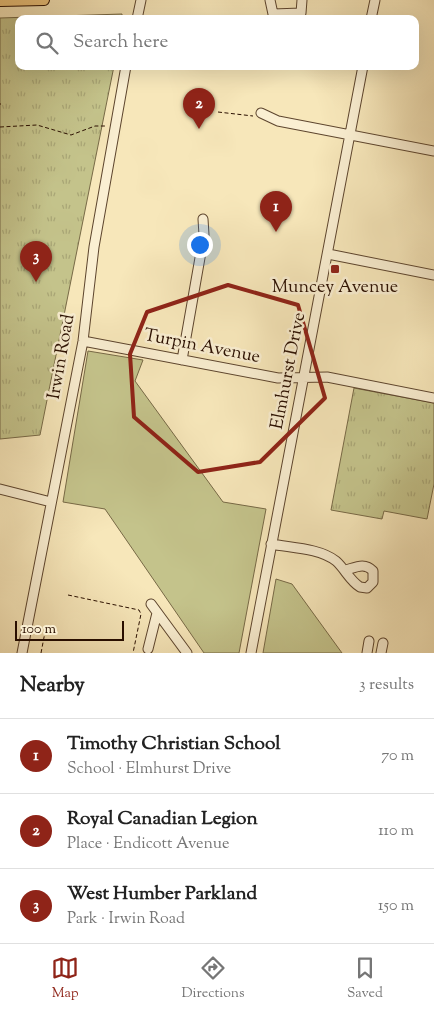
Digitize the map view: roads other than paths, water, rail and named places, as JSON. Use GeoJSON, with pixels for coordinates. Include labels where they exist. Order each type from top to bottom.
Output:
{"type":"FeatureCollection","features":[{"type":"Feature","properties":{"kind":"main road"},"geometry":{"type":"LineString","coordinates":[[0,1],[44,0]]}},
{"type":"Feature","properties":{"kind":"street"},"geometry":{"type":"LineString","coordinates":[[138,15],[141,0]]}},
{"type":"Feature","properties":{"kind":"street"},"geometry":{"type":"LineString","coordinates":[[270,0],[273,14],[301,13],[302,0]]}},
{"type":"Feature","properties":{"kind":"street"},"geometry":{"type":"LineString","coordinates":[[372,15],[375,0]]}},
{"type":"Feature","properties":{"kind":"street","name":"Irwin Road"},"geometry":{"type":"LineString","coordinates":[[22,653],[83,341],[94,247],[125,70]]}},
{"type":"Feature","properties":{"kind":"street","name":"Elmhurst Drive"},"geometry":{"type":"LineString","coordinates":[[251,653],[362,70]]}},
{"type":"Feature","properties":{"kind":"street"},"geometry":{"type":"LineString","coordinates":[[261,113],[278,121],[434,151]]}},
{"type":"Feature","properties":{"kind":"street"},"geometry":{"type":"LineString","coordinates":[[182,360],[204,235],[202,219]]}},
{"type":"Feature","properties":{"kind":"street"},"geometry":{"type":"LineString","coordinates":[[328,254],[434,275]]}},
{"type":"Feature","properties":{"kind":"street","name":"Turpin Avenue"},"geometry":{"type":"LineString","coordinates":[[83,341],[278,378],[327,377],[434,398]]}},
{"type":"Feature","properties":{"kind":"street"},"geometry":{"type":"LineString","coordinates":[[0,489],[51,502]]}},
{"type":"Feature","properties":{"kind":"street"},"geometry":{"type":"LineString","coordinates":[[271,544],[325,554],[346,570]]}},
{"type":"Feature","properties":{"kind":"street"},"geometry":{"type":"LineString","coordinates":[[151,604],[187,653]]}},
{"type":"Feature","properties":{"kind":"street"},"geometry":{"type":"LineString","coordinates":[[148,649],[157,614]]}},
{"type":"Feature","properties":{"kind":"street"},"geometry":{"type":"LineString","coordinates":[[367,653],[369,641]]}},
{"type":"Feature","properties":{"kind":"street"},"geometry":{"type":"LineString","coordinates":[[381,653],[383,643]]}},
{"type":"Feature","properties":{"kind":"place","name":"Royal Canadian Legion"},"geometry":{"type":"Point","coordinates":[199,129]}},
{"type":"Feature","properties":{"kind":"place","name":"Timothy Christian School"},"geometry":{"type":"Point","coordinates":[276,232]}},
{"type":"Feature","properties":{"kind":"place","name":"Muncey Avenue"},"geometry":{"type":"Point","coordinates":[335,269]}},
{"type":"Feature","properties":{"kind":"place","name":"West Humber Parkland"},"geometry":{"type":"Point","coordinates":[36,282]}}]}
